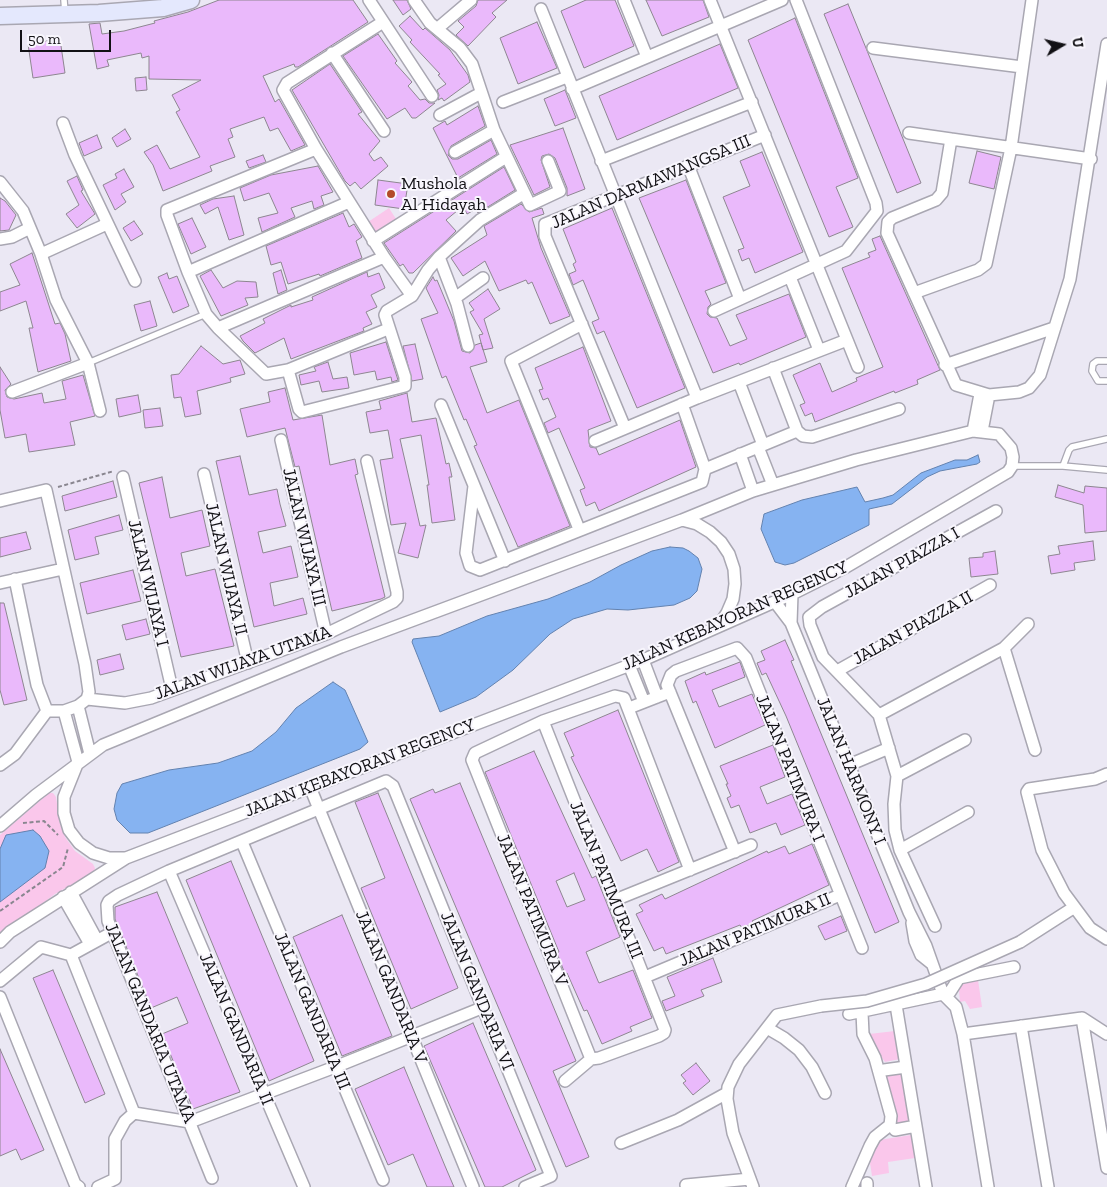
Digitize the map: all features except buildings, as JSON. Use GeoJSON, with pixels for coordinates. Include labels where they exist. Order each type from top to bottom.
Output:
{"type":"FeatureCollection","features":[{"type":"Feature","properties":{"kind":"main road"},"geometry":{"type":"LineString","coordinates":[[0,16],[40,8],[163,8],[190,0]]}},
{"type":"Feature","properties":{"kind":"street"},"geometry":{"type":"LineString","coordinates":[[369,0],[432,96]]}},
{"type":"Feature","properties":{"kind":"street"},"geometry":{"type":"LineString","coordinates":[[414,0],[430,23],[438,28],[467,56],[472,64],[494,130],[524,194],[532,205],[560,191],[548,161]]}},
{"type":"Feature","properties":{"kind":"street"},"geometry":{"type":"LineString","coordinates":[[438,28],[471,0]]}},
{"type":"Feature","properties":{"kind":"street"},"geometry":{"type":"LineString","coordinates":[[624,0],[647,57]]}},
{"type":"Feature","properties":{"kind":"street"},"geometry":{"type":"LineString","coordinates":[[710,0],[858,367]]}},
{"type":"Feature","properties":{"kind":"street"},"geometry":{"type":"LineString","coordinates":[[572,89],[782,0]]}},
{"type":"Feature","properties":{"kind":"street"},"geometry":{"type":"LineString","coordinates":[[714,311],[817,265],[851,246],[877,208],[796,0]]}},
{"type":"Feature","properties":{"kind":"street"},"geometry":{"type":"LineString","coordinates":[[914,293],[978,270],[986,264],[1011,148],[1032,0]]}},
{"type":"Feature","properties":{"kind":"street"},"geometry":{"type":"LineString","coordinates":[[541,10],[697,398]]}},
{"type":"Feature","properties":{"kind":"street"},"geometry":{"type":"LineString","coordinates":[[384,22],[332,53],[283,87],[285,94],[316,149],[373,241],[412,296]]}},
{"type":"Feature","properties":{"kind":"street"},"geometry":{"type":"LineString","coordinates":[[951,139],[942,193],[936,200],[892,218],[887,227],[945,365],[956,385],[985,394],[1019,392],[1029,388],[1036,380],[1070,279],[1107,44]]}},
{"type":"Feature","properties":{"kind":"street"},"geometry":{"type":"LineString","coordinates":[[872,48],[1022,67]]}},
{"type":"Feature","properties":{"kind":"street"},"geometry":{"type":"LineString","coordinates":[[332,53],[384,131]]}},
{"type":"Feature","properties":{"kind":"street"},"geometry":{"type":"LineString","coordinates":[[504,102],[568,77]]}},
{"type":"Feature","properties":{"kind":"street"},"geometry":{"type":"LineString","coordinates":[[440,115],[481,93]]}},
{"type":"Feature","properties":{"kind":"street"},"geometry":{"type":"LineString","coordinates":[[601,161],[752,102]]}},
{"type":"Feature","properties":{"kind":"street"},"geometry":{"type":"LineString","coordinates":[[64,123],[75,155],[135,281]]}},
{"type":"Feature","properties":{"kind":"street"},"geometry":{"type":"LineString","coordinates":[[455,152],[494,130]]}},
{"type":"Feature","properties":{"kind":"street"},"geometry":{"type":"LineString","coordinates":[[909,133],[1090,159]]}},
{"type":"Feature","properties":{"kind":"street","name":"JALAN DARMAWANGSA III"},"geometry":{"type":"LineString","coordinates":[[625,428],[544,230],[545,224],[550,220],[765,135]]}},
{"type":"Feature","properties":{"kind":"street"},"geometry":{"type":"LineString","coordinates":[[316,149],[169,209],[167,215],[188,272],[206,314],[266,374],[288,370],[388,329]]}},
{"type":"Feature","properties":{"kind":"street"},"geometry":{"type":"LineString","coordinates":[[373,241],[506,157]]}},
{"type":"Feature","properties":{"kind":"street"},"geometry":{"type":"LineString","coordinates":[[688,165],[740,299]]}},
{"type":"Feature","properties":{"kind":"street"},"geometry":{"type":"LineString","coordinates":[[0,182],[18,203],[30,228],[41,254],[56,300],[88,363],[100,410]]}},
{"type":"Feature","properties":{"kind":"street"},"geometry":{"type":"LineString","coordinates":[[288,370],[299,409],[302,412],[403,387],[406,384],[406,379],[388,329],[386,313],[412,296],[428,270],[439,257],[480,220],[524,194]]}},
{"type":"Feature","properties":{"kind":"street"},"geometry":{"type":"LineString","coordinates":[[188,272],[349,202]]}},
{"type":"Feature","properties":{"kind":"street"},"geometry":{"type":"LineString","coordinates":[[41,254],[107,224]]}},
{"type":"Feature","properties":{"kind":"street"},"geometry":{"type":"LineString","coordinates":[[0,240],[12,237],[30,228]]}},
{"type":"Feature","properties":{"kind":"street"},"geometry":{"type":"LineString","coordinates":[[218,328],[384,257]]}},
{"type":"Feature","properties":{"kind":"street"},"geometry":{"type":"LineString","coordinates":[[439,257],[455,298],[468,346]]}},
{"type":"Feature","properties":{"kind":"street"},"geometry":{"type":"LineString","coordinates":[[790,277],[819,350]]}},
{"type":"Feature","properties":{"kind":"street"},"geometry":{"type":"LineString","coordinates":[[455,298],[483,278]]}},
{"type":"Feature","properties":{"kind":"street"},"geometry":{"type":"LineString","coordinates":[[579,529],[511,361],[582,324]]}},
{"type":"Feature","properties":{"kind":"street"},"geometry":{"type":"LineString","coordinates":[[945,365],[1054,328]]}},
{"type":"Feature","properties":{"kind":"street"},"geometry":{"type":"LineString","coordinates":[[595,441],[697,398],[848,340]]}},
{"type":"Feature","properties":{"kind":"street"},"geometry":{"type":"LineString","coordinates":[[12,392],[88,363]]}},
{"type":"Feature","properties":{"kind":"street"},"geometry":{"type":"LineString","coordinates":[[773,368],[797,431],[803,436],[812,437],[899,409]]}},
{"type":"Feature","properties":{"kind":"street"},"geometry":{"type":"LineString","coordinates":[[739,382],[773,485]]}},
{"type":"Feature","properties":{"kind":"street"},"geometry":{"type":"LineString","coordinates":[[978,431],[985,394]]}},
{"type":"Feature","properties":{"kind":"street"},"geometry":{"type":"LineString","coordinates":[[474,486],[466,553],[467,560],[473,569],[480,570],[579,529],[702,482],[705,469],[682,404]]}},
{"type":"Feature","properties":{"kind":"street"},"geometry":{"type":"LineString","coordinates":[[441,405],[505,561]]}},
{"type":"Feature","properties":{"kind":"street"},"geometry":{"type":"LineString","coordinates":[[705,469],[797,431]]}},
{"type":"Feature","properties":{"kind":"street"},"geometry":{"type":"LineString","coordinates":[[0,826],[78,762],[103,746],[341,647],[682,520],[754,491],[856,460],[978,431],[994,432],[1005,439],[1011,448],[1012,466]]}},
{"type":"Feature","properties":{"kind":"street","name":"JALAN WIJAYA III"},"geometry":{"type":"LineString","coordinates":[[281,440],[326,634]]}},
{"type":"Feature","properties":{"kind":"street"},"geometry":{"type":"LineString","coordinates":[[740,454],[754,491]]}},
{"type":"Feature","properties":{"kind":"street","name":"JALAN WIJAYA UTAMA"},"geometry":{"type":"LineString","coordinates":[[47,711],[64,711],[83,702],[125,703],[151,698],[326,634],[393,602],[397,598],[397,592],[367,461]]}},
{"type":"Feature","properties":{"kind":"street","name":"JALAN KEBAYORAN REGENCY"},"geometry":{"type":"LineString","coordinates":[[0,942],[10,932],[126,858],[642,660],[718,625],[775,602],[846,567],[935,516],[1008,472],[1012,466]]}},
{"type":"Feature","properties":{"kind":"street","name":"JALAN WIJAYA II"},"geometry":{"type":"LineString","coordinates":[[204,474],[248,663]]}},
{"type":"Feature","properties":{"kind":"street","name":"JALAN WIJAYA I"},"geometry":{"type":"LineString","coordinates":[[123,477],[172,690]]}},
{"type":"Feature","properties":{"kind":"street"},"geometry":{"type":"LineString","coordinates":[[0,501],[46,490],[89,686],[83,702],[90,754]]}},
{"type":"Feature","properties":{"kind":"street","name":"JALAN PIAZZA I"},"geometry":{"type":"LineString","coordinates":[[837,670],[823,657],[810,625],[810,616],[822,607],[996,511]]}},
{"type":"Feature","properties":{"kind":"street"},"geometry":{"type":"LineString","coordinates":[[682,520],[697,524],[721,542],[729,554],[736,584],[733,599],[727,613],[718,625]]}},
{"type":"Feature","properties":{"kind":"street"},"geometry":{"type":"LineString","coordinates":[[0,583],[63,569]]}},
{"type":"Feature","properties":{"kind":"street"},"geometry":{"type":"LineString","coordinates":[[0,765],[15,754],[47,711],[37,685],[15,580]]}},
{"type":"Feature","properties":{"kind":"street","name":"JALAN PIAZZA II"},"geometry":{"type":"LineString","coordinates":[[837,670],[990,585]]}},
{"type":"Feature","properties":{"kind":"street","name":"JALAN HARMONY I"},"geometry":{"type":"LineString","coordinates":[[791,623],[792,594]]}},
{"type":"Feature","properties":{"kind":"street","name":"JALAN HARMONY I"},"geometry":{"type":"LineString","coordinates":[[775,602],[791,623],[912,919],[915,941],[921,955],[931,963],[943,994],[956,1007],[963,1034],[988,1187]]}},
{"type":"Feature","properties":{"kind":"street"},"geometry":{"type":"LineString","coordinates":[[879,715],[1004,648],[1028,624]]}},
{"type":"Feature","properties":{"kind":"street","name":"JALAN PATIMURA I"},"geometry":{"type":"LineString","coordinates":[[670,692],[667,685],[673,673],[733,648],[740,650],[746,658],[840,895]]}},
{"type":"Feature","properties":{"kind":"street"},"geometry":{"type":"LineString","coordinates":[[1004,648],[1035,750]]}},
{"type":"Feature","properties":{"kind":"street"},"geometry":{"type":"LineString","coordinates":[[642,660],[657,697]]}},
{"type":"Feature","properties":{"kind":"street"},"geometry":{"type":"LineString","coordinates":[[629,665],[644,702]]}},
{"type":"Feature","properties":{"kind":"street"},"geometry":{"type":"LineString","coordinates":[[837,670],[879,715],[898,776],[894,804],[895,830],[900,850],[935,926]]}},
{"type":"Feature","properties":{"kind":"street"},"geometry":{"type":"LineString","coordinates":[[629,708],[670,692],[735,852]]}},
{"type":"Feature","properties":{"kind":"street"},"geometry":{"type":"LineString","coordinates":[[543,721],[619,695],[624,698],[690,870]]}},
{"type":"Feature","properties":{"kind":"street"},"geometry":{"type":"LineString","coordinates":[[64,711],[78,762],[64,797],[64,813],[69,830],[80,843],[93,853],[109,858],[126,858]]}},
{"type":"Feature","properties":{"kind":"street","name":"JALAN PATIMURA V"},"geometry":{"type":"LineString","coordinates":[[543,721],[482,748],[475,753],[472,760],[591,1059]]}},
{"type":"Feature","properties":{"kind":"street","name":"JALAN PATIMURA III"},"geometry":{"type":"LineString","coordinates":[[543,721],[665,1030],[664,1034],[659,1036],[599,1058],[591,1059]]}},
{"type":"Feature","properties":{"kind":"street"},"geometry":{"type":"LineString","coordinates":[[898,776],[965,740]]}},
{"type":"Feature","properties":{"kind":"street"},"geometry":{"type":"LineString","coordinates":[[849,765],[889,748]]}},
{"type":"Feature","properties":{"kind":"street"},"geometry":{"type":"LineString","coordinates":[[1107,774],[1096,779],[1029,789],[1027,792],[1042,850],[1073,908],[1090,928],[1107,940]]}},
{"type":"Feature","properties":{"kind":"street","name":"JALAN GANDARIA UTAMA"},"geometry":{"type":"LineString","coordinates":[[212,1178],[113,932],[107,915],[109,900],[169,871],[242,842],[318,808],[383,781],[390,782]]}},
{"type":"Feature","properties":{"kind":"street","name":"JALAN GANDARIA VI"},"geometry":{"type":"LineString","coordinates":[[390,782],[484,1006],[551,1176],[525,1187]]}},
{"type":"Feature","properties":{"kind":"street","name":"JALAN GANDARIA V"},"geometry":{"type":"LineString","coordinates":[[310,787],[472,1187]]}},
{"type":"Feature","properties":{"kind":"street"},"geometry":{"type":"LineString","coordinates":[[900,850],[968,812]]}},
{"type":"Feature","properties":{"kind":"street","name":"JALAN GANDARIA III"},"geometry":{"type":"LineString","coordinates":[[242,842],[383,1180]]}},
{"type":"Feature","properties":{"kind":"street"},"geometry":{"type":"LineString","coordinates":[[615,900],[751,845]]}},
{"type":"Feature","properties":{"kind":"street","name":"JALAN GANDARIA II"},"geometry":{"type":"LineString","coordinates":[[169,871],[304,1187]]}},
{"type":"Feature","properties":{"kind":"street"},"geometry":{"type":"LineString","coordinates":[[67,895],[94,942]]}},
{"type":"Feature","properties":{"kind":"street","name":"JALAN PATIMURA II"},"geometry":{"type":"LineString","coordinates":[[645,977],[840,895],[862,948]]}},
{"type":"Feature","properties":{"kind":"street"},"geometry":{"type":"LineString","coordinates":[[686,1184],[751,1183],[733,1133],[727,1093],[739,1064],[777,1015],[821,1006],[867,1000],[926,984],[1020,942],[1073,908]]}},
{"type":"Feature","properties":{"kind":"street"},"geometry":{"type":"LineString","coordinates":[[0,981],[41,947],[71,955],[113,932]]}},
{"type":"Feature","properties":{"kind":"street"},"geometry":{"type":"LineString","coordinates":[[71,955],[134,1113]]}},
{"type":"Feature","properties":{"kind":"street"},"geometry":{"type":"LineString","coordinates":[[849,1014],[950,992],[959,978],[1014,966]]}},
{"type":"Feature","properties":{"kind":"street"},"geometry":{"type":"LineString","coordinates":[[0,997],[75,1184],[79,1187]]}},
{"type":"Feature","properties":{"kind":"street"},"geometry":{"type":"LineString","coordinates":[[896,1005],[926,1187]]}},
{"type":"Feature","properties":{"kind":"street"},"geometry":{"type":"LineString","coordinates":[[134,1113],[190,1122],[336,1067],[484,1006]]}},
{"type":"Feature","properties":{"kind":"street"},"geometry":{"type":"LineString","coordinates":[[852,1187],[870,1146],[875,1137],[890,1124],[891,1116],[875,1058],[863,1034],[862,1012]]}},
{"type":"Feature","properties":{"kind":"street"},"geometry":{"type":"LineString","coordinates":[[963,1034],[1082,1018],[1107,1034]]}},
{"type":"Feature","properties":{"kind":"street"},"geometry":{"type":"LineString","coordinates":[[1082,1018],[1107,1168]]}},
{"type":"Feature","properties":{"kind":"street"},"geometry":{"type":"LineString","coordinates":[[1021,1026],[1048,1187]]}},
{"type":"Feature","properties":{"kind":"street"},"geometry":{"type":"LineString","coordinates":[[767,1028],[799,1050],[812,1067],[825,1093]]}},
{"type":"Feature","properties":{"kind":"street"},"geometry":{"type":"LineString","coordinates":[[565,1081],[591,1059]]}},
{"type":"Feature","properties":{"kind":"street"},"geometry":{"type":"LineString","coordinates":[[884,1070],[906,1067]]}},
{"type":"Feature","properties":{"kind":"street"},"geometry":{"type":"LineString","coordinates":[[621,1143],[678,1120],[727,1093]]}},
{"type":"Feature","properties":{"kind":"street"},"geometry":{"type":"LineString","coordinates":[[98,1187],[115,1179],[117,1176],[115,1139],[125,1121],[134,1113]]}},
{"type":"Feature","properties":{"kind":"street"},"geometry":{"type":"LineString","coordinates":[[895,1130],[916,1126]]}},
{"type":"Feature","properties":{"kind":"lane"},"geometry":{"type":"LineString","coordinates":[[88,363],[206,314]]}},
{"type":"Feature","properties":{"kind":"lane"},"geometry":{"type":"LineString","coordinates":[[1107,361],[1097,361],[1093,364],[1092,371],[1098,381],[1107,381]]}},
{"type":"Feature","properties":{"kind":"lane"},"geometry":{"type":"LineString","coordinates":[[1064,466],[1068,450],[1072,447],[1107,439]]}},
{"type":"Feature","properties":{"kind":"lane"},"geometry":{"type":"LineString","coordinates":[[1012,466],[1064,466],[1107,470]]}},
{"type":"Feature","properties":{"kind":"path"},"geometry":{"type":"LineString","coordinates":[[46,490],[112,471],[121,473],[123,477]]}},
{"type":"Feature","properties":{"kind":"path"},"geometry":{"type":"LineString","coordinates":[[19,823],[44,821],[63,840]]}},
{"type":"Feature","properties":{"kind":"path"},"geometry":{"type":"LineString","coordinates":[[0,910],[63,867],[68,847]]}},
{"type":"Feature","properties":{"kind":"shaded area"},"geometry":{"type":"Polygon","coordinates":[[[389,208],[396,219],[375,233],[368,222],[389,208]]]}},
{"type":"Feature","properties":{"kind":"shaded area"},"geometry":{"type":"Polygon","coordinates":[[[49,793],[53,793],[56,797],[60,824],[65,837],[75,851],[93,864],[94,872],[55,894],[0,935],[0,835],[49,793]]]}},
{"type":"Feature","properties":{"kind":"shaded area"},"geometry":{"type":"Polygon","coordinates":[[[978,980],[982,1007],[970,1009],[965,1001],[960,1002],[959,990],[963,983],[978,980]]]}},
{"type":"Feature","properties":{"kind":"shaded area"},"geometry":{"type":"Polygon","coordinates":[[[895,1031],[900,1059],[885,1062],[871,1043],[869,1034],[895,1031]]]}},
{"type":"Feature","properties":{"kind":"shaded area"},"geometry":{"type":"Polygon","coordinates":[[[902,1072],[910,1119],[907,1123],[899,1125],[896,1123],[886,1074],[902,1072]]]}},
{"type":"Feature","properties":{"kind":"shaded area"},"geometry":{"type":"Polygon","coordinates":[[[911,1135],[915,1158],[888,1162],[889,1173],[872,1176],[870,1163],[879,1140],[911,1135]]]}},
{"type":"Feature","properties":{"kind":"water"},"geometry":{"type":"Polygon","coordinates":[[[978,455],[980,462],[977,464],[940,471],[927,477],[892,504],[869,509],[869,525],[794,563],[785,565],[775,562],[761,529],[764,514],[802,500],[857,487],[865,502],[883,498],[893,495],[921,473],[955,460],[967,460],[978,455]]]}},
{"type":"Feature","properties":{"kind":"water"},"geometry":{"type":"Polygon","coordinates":[[[670,547],[683,548],[698,558],[702,569],[697,591],[690,598],[674,605],[628,610],[607,609],[573,619],[550,634],[513,670],[476,697],[440,712],[412,642],[413,639],[439,636],[487,616],[548,599],[590,582],[652,551],[670,547]]]}},
{"type":"Feature","properties":{"kind":"water"},"geometry":{"type":"Polygon","coordinates":[[[333,682],[345,690],[368,742],[360,749],[148,833],[130,833],[117,820],[114,809],[117,793],[122,784],[169,770],[218,763],[252,751],[276,732],[296,708],[333,682]]]}},
{"type":"Feature","properties":{"kind":"water"},"geometry":{"type":"Polygon","coordinates":[[[33,830],[40,836],[49,851],[45,868],[0,902],[0,849],[6,835],[33,830]]]}},
{"type":"Feature","properties":{"kind":"place","name":"Mushola Al Hidayah"},"geometry":{"type":"Point","coordinates":[391,194]}}]}
